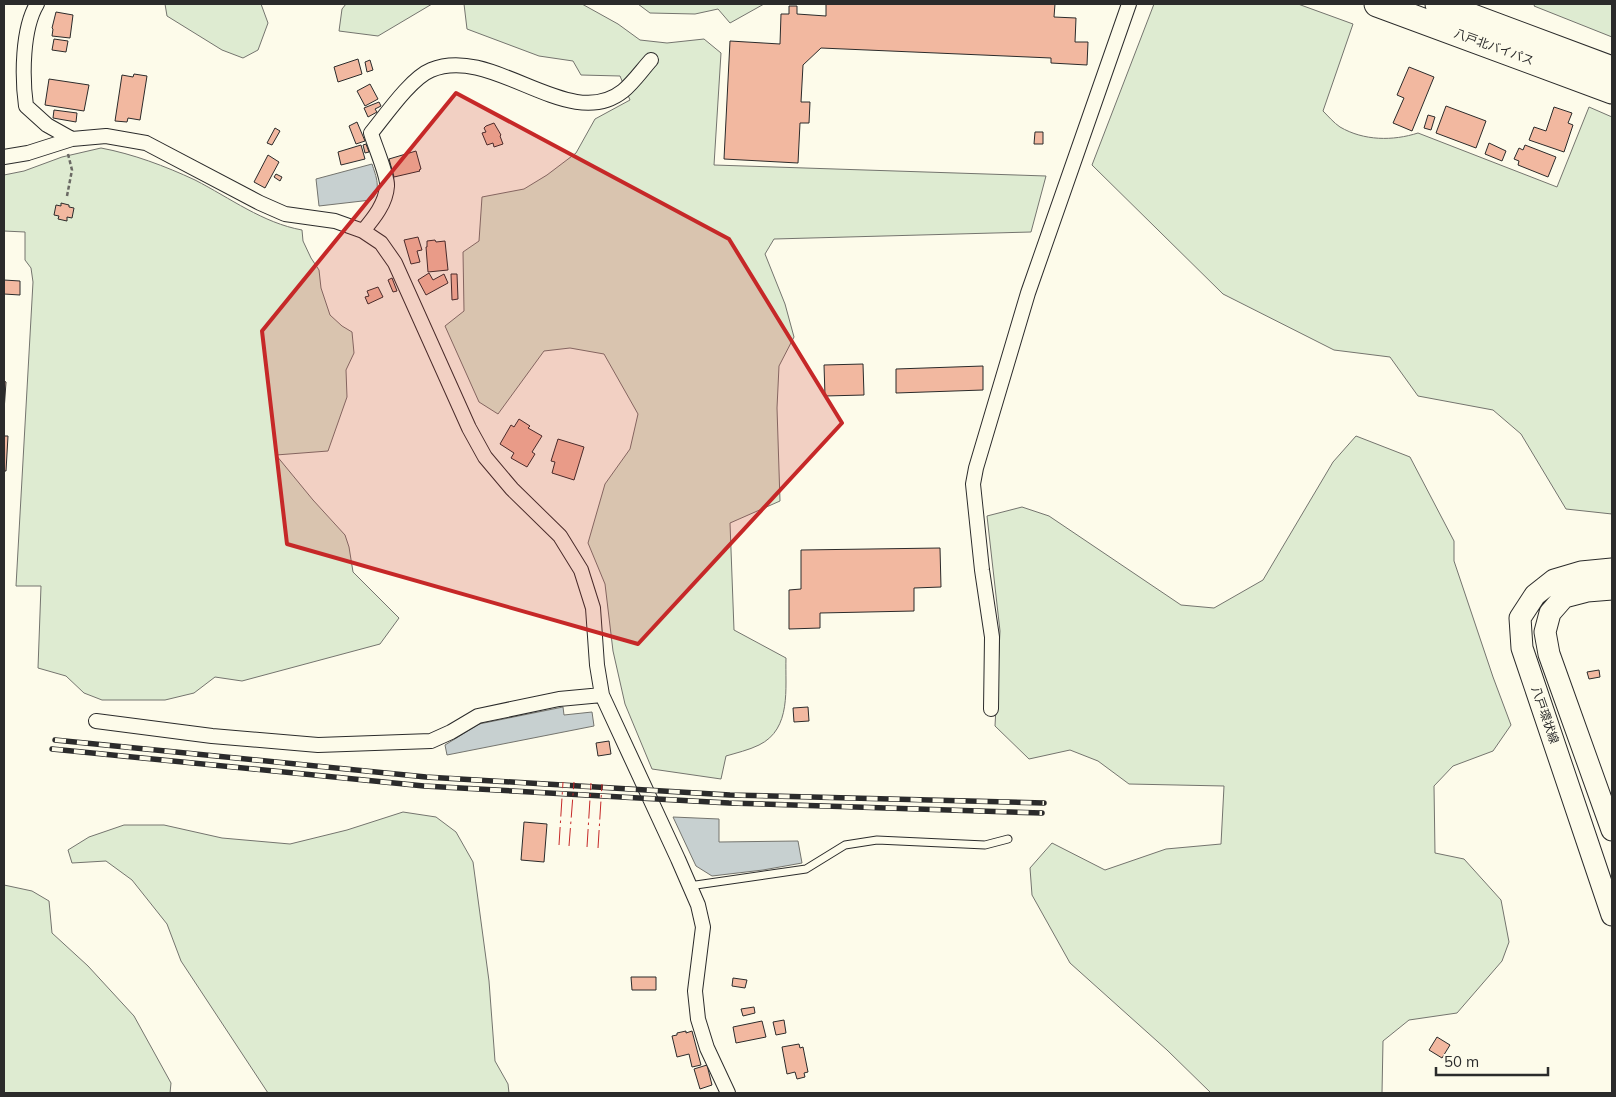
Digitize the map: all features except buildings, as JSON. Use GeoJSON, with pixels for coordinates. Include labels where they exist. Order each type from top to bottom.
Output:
{"type":"FeatureCollection","features":[{"type":"Feature","properties":{"kind":"highway","name":"八戸北バイパス"},"geometry":{"type":"LineString","coordinates":[[1377,4],[1612,91]]}},
{"type":"Feature","properties":{"kind":"highway","name":"八戸北バイパス"},"geometry":{"type":"LineString","coordinates":[[1438,4],[1612,69]]}},
{"type":"Feature","properties":{"kind":"main road","name":"八戸環状線"},"geometry":{"type":"LineString","coordinates":[[1612,569],[1581,572],[1554,580],[1535,596],[1520,618],[1522,648],[1612,915]]}},
{"type":"Feature","properties":{"kind":"main road","name":"八戸環状線"},"geometry":{"type":"LineString","coordinates":[[1612,589],[1564,597],[1550,614],[1545,632],[1548,654],[1612,830]]}},
{"type":"Feature","properties":{"kind":"street"},"geometry":{"type":"LineString","coordinates":[[37,4],[32,13],[23,62],[26,106],[47,125],[68,140]]}},
{"type":"Feature","properties":{"kind":"street"},"geometry":{"type":"LineString","coordinates":[[992,709],[992,637],[982,570],[973,484],[976,468],[1028,293],[1129,4]]}},
{"type":"Feature","properties":{"kind":"street"},"geometry":{"type":"LineString","coordinates":[[363,230],[372,220],[384,199],[388,184],[371,133],[412,84],[430,70],[449,66],[493,71],[559,99],[576,102],[603,101],[622,92],[651,60]]}},
{"type":"Feature","properties":{"kind":"street"},"geometry":{"type":"LineString","coordinates":[[4,157],[68,140],[106,136],[146,143],[260,204],[285,214],[335,221],[363,230],[381,243],[396,263],[469,428],[485,457],[512,489],[560,536],[581,570],[594,608],[597,665],[602,695],[698,904],[703,927],[694,991],[698,1019],[707,1048],[728,1093]]}},
{"type":"Feature","properties":{"kind":"street"},"geometry":{"type":"LineString","coordinates":[[96,722],[212,736],[318,745],[431,741],[452,732],[478,716],[559,699],[602,695]]}},
{"type":"Feature","properties":{"kind":"lane"},"geometry":{"type":"LineString","coordinates":[[690,886],[806,869],[845,845],[877,840],[985,845],[1008,840]]}},
{"type":"Feature","properties":{"kind":"path"},"geometry":{"type":"LineString","coordinates":[[67,196],[72,170],[68,140]]}},
{"type":"Feature","properties":{"kind":"highlighted area"},"geometry":{"type":"Polygon","coordinates":[[[456,93],[729,239],[842,423],[638,644],[287,544],[262,331],[456,93]]]}},
{"type":"Feature","properties":{"kind":"green space"},"geometry":{"type":"Polygon","coordinates":[[[165,4],[261,4],[268,23],[258,50],[243,58],[222,50],[167,16],[165,4]]]}},
{"type":"Feature","properties":{"kind":"green space"},"geometry":{"type":"Polygon","coordinates":[[[346,4],[432,4],[378,36],[339,31],[342,9],[346,4]]]}},
{"type":"Feature","properties":{"kind":"green space"},"geometry":{"type":"Polygon","coordinates":[[[464,4],[582,4],[618,24],[640,40],[667,43],[704,39],[721,53],[714,165],[1046,176],[1031,232],[774,239],[765,254],[785,304],[794,337],[779,366],[777,408],[780,501],[730,523],[734,630],[786,658],[786,694],[782,718],[777,729],[770,738],[759,745],[726,756],[721,779],[652,769],[625,704],[613,651],[605,584],[588,543],[605,484],[630,449],[638,414],[604,354],[570,348],[544,351],[498,414],[479,402],[445,326],[464,311],[463,252],[479,241],[482,197],[524,189],[547,175],[576,153],[595,119],[630,100],[620,76],[581,75],[573,61],[539,56],[467,29],[464,4]]]}},
{"type":"Feature","properties":{"kind":"green space"},"geometry":{"type":"Polygon","coordinates":[[[638,4],[764,4],[730,23],[718,9],[695,14],[650,13],[638,4]]]}},
{"type":"Feature","properties":{"kind":"green space"},"geometry":{"type":"Polygon","coordinates":[[[1154,4],[1298,4],[1353,24],[1323,111],[1338,125],[1349,132],[1379,138],[1408,136],[1418,133],[1557,187],[1589,107],[1612,117],[1612,514],[1566,509],[1521,434],[1493,410],[1418,396],[1390,357],[1334,350],[1223,294],[1092,165],[1154,4]]]}},
{"type":"Feature","properties":{"kind":"green space"},"geometry":{"type":"Polygon","coordinates":[[[1535,4],[1612,4],[1612,37],[1534,6],[1535,4]]]}},
{"type":"Feature","properties":{"kind":"green space"},"geometry":{"type":"Polygon","coordinates":[[[101,148],[137,157],[172,170],[195,180],[260,216],[288,227],[302,230],[303,241],[319,270],[321,288],[330,315],[352,332],[354,353],[346,370],[347,397],[328,451],[276,455],[345,535],[353,572],[399,618],[380,644],[242,681],[215,677],[194,693],[165,700],[102,700],[84,693],[66,676],[38,668],[41,586],[16,586],[33,282],[31,268],[25,260],[25,232],[4,231],[4,175],[24,171],[62,157],[101,148]]]}},
{"type":"Feature","properties":{"kind":"green space"},"geometry":{"type":"Polygon","coordinates":[[[1356,436],[1410,457],[1454,541],[1454,561],[1511,725],[1493,751],[1453,766],[1434,786],[1435,853],[1464,859],[1501,900],[1509,942],[1502,961],[1457,1013],[1409,1020],[1383,1041],[1382,1093],[1211,1093],[1167,1050],[1070,963],[1032,895],[1030,868],[1052,843],[1105,870],[1166,849],[1221,844],[1224,786],[1129,784],[1098,761],[1070,750],[1029,759],[995,726],[1000,631],[987,516],[1022,507],[1049,516],[1181,605],[1214,608],[1263,580],[1333,462],[1356,436]]]}},
{"type":"Feature","properties":{"kind":"green space"},"geometry":{"type":"Polygon","coordinates":[[[403,812],[436,817],[456,832],[473,862],[489,981],[495,1061],[508,1084],[509,1093],[268,1093],[181,961],[167,924],[132,880],[106,861],[72,863],[68,850],[89,837],[124,825],[164,825],[222,838],[290,844],[347,830],[403,812]]]}},
{"type":"Feature","properties":{"kind":"green space"},"geometry":{"type":"Polygon","coordinates":[[[4,885],[32,891],[49,901],[52,933],[88,966],[134,1016],[171,1083],[170,1093],[4,1093],[4,885]]]}},
{"type":"Feature","properties":{"kind":"shaded area"},"geometry":{"type":"Polygon","coordinates":[[[372,164],[377,187],[371,200],[319,206],[316,179],[372,164]]]}},
{"type":"Feature","properties":{"kind":"shaded area"},"geometry":{"type":"Polygon","coordinates":[[[563,707],[564,715],[592,712],[594,726],[447,755],[445,745],[479,724],[563,707]]]}},
{"type":"Feature","properties":{"kind":"shaded area"},"geometry":{"type":"Polygon","coordinates":[[[673,817],[719,819],[719,842],[798,841],[802,863],[712,876],[696,866],[673,817]]]}},
{"type":"Feature","properties":{"kind":"railway"},"geometry":{"type":"LineString","coordinates":[[55,740],[426,777],[730,795],[1044,803]]}},
{"type":"Feature","properties":{"kind":"railway"},"geometry":{"type":"LineString","coordinates":[[52,749],[424,786],[729,803],[1042,813]]}},
{"type":"Feature","properties":{"kind":"power"},"geometry":{"type":"LineString","coordinates":[[559,845],[563,782]]}},
{"type":"Feature","properties":{"kind":"power"},"geometry":{"type":"LineString","coordinates":[[569,846],[574,782]]}},
{"type":"Feature","properties":{"kind":"power"},"geometry":{"type":"LineString","coordinates":[[587,847],[591,783]]}},
{"type":"Feature","properties":{"kind":"power"},"geometry":{"type":"LineString","coordinates":[[598,848],[602,784]]}}]}
